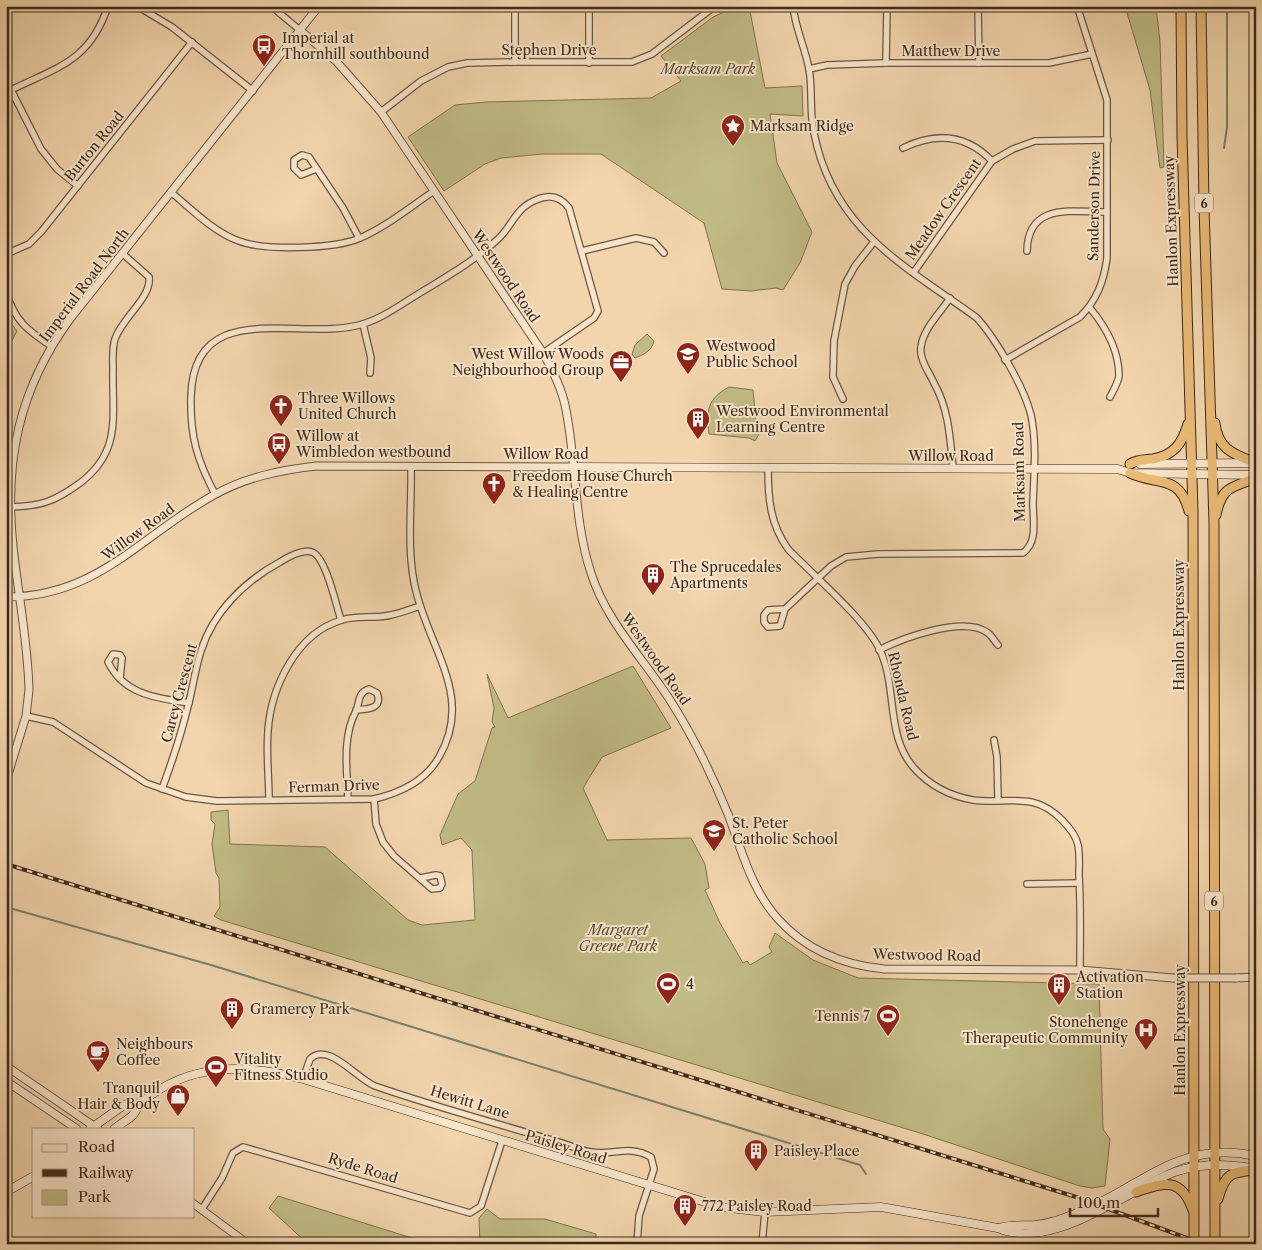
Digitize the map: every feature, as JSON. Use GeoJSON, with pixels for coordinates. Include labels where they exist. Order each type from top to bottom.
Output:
{"type":"FeatureCollection","features":[{"type":"Feature","properties":{"kind":"highway","name":"Hanlon Expressway"},"geometry":{"type":"LineString","coordinates":[[1181,6],[1182,136],[1192,464],[1194,1244]]}},
{"type":"Feature","properties":{"kind":"highway","name":"6"},"geometry":{"type":"LineString","coordinates":[[1201,6],[1214,523],[1215,1244]]}},
{"type":"Feature","properties":{"kind":"highway"},"geometry":{"type":"LineString","coordinates":[[1210,400],[1214,410],[1219,441],[1226,451],[1256,463]]}},
{"type":"Feature","properties":{"kind":"highway"},"geometry":{"type":"LineString","coordinates":[[1190,417],[1184,438],[1177,449],[1170,454],[1152,459],[1136,460],[1130,469],[1138,477],[1166,481],[1176,487],[1186,501],[1191,521]]}},
{"type":"Feature","properties":{"kind":"highway"},"geometry":{"type":"LineString","coordinates":[[1214,523],[1221,496],[1228,488],[1256,476]]}},
{"type":"Feature","properties":{"kind":"highway"},"geometry":{"type":"LineString","coordinates":[[1215,1209],[1222,1185],[1227,1178],[1242,1170],[1256,1169]]}},
{"type":"Feature","properties":{"kind":"highway"},"geometry":{"type":"LineString","coordinates":[[1136,1192],[1159,1185],[1175,1185],[1186,1194],[1194,1213]]}},
{"type":"Feature","properties":{"kind":"main road","name":"Willow Road"},"geometry":{"type":"LineString","coordinates":[[573,467],[1130,469],[1192,464],[1256,463]]}},
{"type":"Feature","properties":{"kind":"main road","name":"Willow Road"},"geometry":{"type":"LineString","coordinates":[[1130,469],[1192,474],[1256,476]]}},
{"type":"Feature","properties":{"kind":"main road","name":"Paisley Road"},"geometry":{"type":"LineString","coordinates":[[94,1128],[124,1105],[140,1103],[173,1083],[191,1075],[212,1071],[255,1068],[303,1079],[721,1207],[765,1212],[881,1207],[998,1228],[1011,1235],[1032,1236],[1053,1233],[1090,1219],[1165,1176],[1194,1166],[1214,1163],[1256,1169]]}},
{"type":"Feature","properties":{"kind":"main road","name":"Paisley Road"},"geometry":{"type":"LineString","coordinates":[[115,1128],[132,1116],[140,1103]]}},
{"type":"Feature","properties":{"kind":"main road","name":"Paisley Road"},"geometry":{"type":"LineString","coordinates":[[998,1228],[1011,1224],[1048,1222],[1073,1215],[1153,1171],[1195,1156],[1215,1153],[1256,1156]]}},
{"type":"Feature","properties":{"kind":"main road"},"geometry":{"type":"LineString","coordinates":[[6,1192],[32,1177]]}},
{"type":"Feature","properties":{"kind":"street"},"geometry":{"type":"LineString","coordinates":[[11,90],[76,58],[89,46],[102,23],[108,6]]}},
{"type":"Feature","properties":{"kind":"street"},"geometry":{"type":"LineString","coordinates":[[137,6],[192,42],[253,91]]}},
{"type":"Feature","properties":{"kind":"street","name":"Westwood Road"},"geometry":{"type":"LineString","coordinates":[[270,6],[301,30],[348,73],[381,112],[543,353],[553,371],[564,404],[582,539],[596,587],[617,627],[665,692],[692,735],[728,814],[751,878],[765,903],[778,919],[800,939],[823,953],[864,966],[884,969],[1080,970],[1173,978],[1256,978]]}},
{"type":"Feature","properties":{"kind":"street","name":"Imperial Road North"},"geometry":{"type":"LineString","coordinates":[[6,781],[26,716],[29,678],[10,506],[10,478],[19,424],[28,395],[51,346],[319,6]]}},
{"type":"Feature","properties":{"kind":"street"},"geometry":{"type":"LineString","coordinates":[[515,6],[515,62]]}},
{"type":"Feature","properties":{"kind":"street"},"geometry":{"type":"LineString","coordinates":[[589,6],[589,63]]}},
{"type":"Feature","properties":{"kind":"street","name":"Stephen Drive"},"geometry":{"type":"LineString","coordinates":[[381,112],[420,81],[440,69],[467,63],[589,63],[632,62],[642,59],[714,6]]}},
{"type":"Feature","properties":{"kind":"street","name":"Marksam Road"},"geometry":{"type":"LineString","coordinates":[[785,609],[816,578],[846,557],[862,554],[1022,553],[1033,540],[1034,468],[1031,415],[989,331],[977,318],[874,243],[838,200],[827,179],[813,131],[809,68],[801,44],[793,6]]}},
{"type":"Feature","properties":{"kind":"street"},"geometry":{"type":"LineString","coordinates":[[886,6],[886,63]]}},
{"type":"Feature","properties":{"kind":"street"},"geometry":{"type":"LineString","coordinates":[[978,6],[979,63]]}},
{"type":"Feature","properties":{"kind":"street","name":"Sanderson Drive"},"geometry":{"type":"LineString","coordinates":[[1005,360],[1070,325],[1090,308],[1100,290],[1105,271],[1107,100],[1077,6]]}},
{"type":"Feature","properties":{"kind":"street","name":"Burton Road"},"geometry":{"type":"LineString","coordinates":[[6,254],[20,249],[35,238],[192,42]]}},
{"type":"Feature","properties":{"kind":"street","name":"Matthew Drive"},"geometry":{"type":"LineString","coordinates":[[809,68],[886,63],[1049,63],[1092,54]]}},
{"type":"Feature","properties":{"kind":"street"},"geometry":{"type":"LineString","coordinates":[[6,80],[40,149],[57,169],[78,186]]}},
{"type":"Feature","properties":{"kind":"street"},"geometry":{"type":"LineString","coordinates":[[903,148],[921,140],[961,140],[975,145],[992,161]]}},
{"type":"Feature","properties":{"kind":"street","name":"Meadow Crescent"},"geometry":{"type":"LineString","coordinates":[[914,272],[992,161],[1013,149],[1036,140],[1108,140]]}},
{"type":"Feature","properties":{"kind":"street"},"geometry":{"type":"LineString","coordinates":[[316,169],[328,184],[359,238]]}},
{"type":"Feature","properties":{"kind":"street"},"geometry":{"type":"LineString","coordinates":[[172,193],[220,232],[240,242],[254,245],[302,247],[333,245],[359,238],[434,191]]}},
{"type":"Feature","properties":{"kind":"street"},"geometry":{"type":"LineString","coordinates":[[215,494],[194,449],[191,433],[191,388],[194,371],[208,347],[220,336],[239,329],[336,328],[363,324],[387,314],[477,255],[498,239],[518,210],[536,200],[549,196],[564,201],[569,208],[598,311],[594,318],[543,353]]}},
{"type":"Feature","properties":{"kind":"street"},"geometry":{"type":"LineString","coordinates":[[1027,251],[1027,237],[1032,227],[1042,217],[1054,212],[1107,212]]}},
{"type":"Feature","properties":{"kind":"street"},"geometry":{"type":"LineString","coordinates":[[582,251],[636,238],[654,242],[664,253]]}},
{"type":"Feature","properties":{"kind":"street"},"geometry":{"type":"LineString","coordinates":[[843,400],[833,377],[834,341],[845,284],[855,266],[874,243]]}},
{"type":"Feature","properties":{"kind":"street"},"geometry":{"type":"LineString","coordinates":[[10,506],[33,506],[53,501],[92,474],[106,455],[110,444],[112,427],[115,340],[124,321],[147,291],[150,284],[149,277],[123,254]]}},
{"type":"Feature","properties":{"kind":"street"},"geometry":{"type":"LineString","coordinates":[[6,292],[19,320],[51,346]]}},
{"type":"Feature","properties":{"kind":"street"},"geometry":{"type":"LineString","coordinates":[[950,298],[924,336],[920,349],[942,398],[949,421],[953,468]]}},
{"type":"Feature","properties":{"kind":"street"},"geometry":{"type":"LineString","coordinates":[[1090,308],[1109,336],[1116,357],[1119,376],[1110,397]]}},
{"type":"Feature","properties":{"kind":"street"},"geometry":{"type":"LineString","coordinates":[[363,324],[371,358],[370,373]]}},
{"type":"Feature","properties":{"kind":"street","name":"Willow Road"},"geometry":{"type":"LineString","coordinates":[[6,597],[56,591],[98,575],[215,494],[253,478],[294,469],[412,466],[573,467]]}},
{"type":"Feature","properties":{"kind":"street","name":"Ferman Drive"},"geometry":{"type":"LineString","coordinates":[[26,716],[53,722],[137,778],[162,789],[200,799],[374,799],[405,789],[426,774],[437,761],[450,735],[453,704],[450,686],[420,606],[412,561],[412,466]]}},
{"type":"Feature","properties":{"kind":"street","name":"Rhonda Road"},"geometry":{"type":"LineString","coordinates":[[768,468],[770,510],[774,524],[788,549],[868,632],[880,650],[890,683],[893,719],[898,740],[914,768],[927,782],[952,795],[974,800],[1027,800],[1052,810],[1074,836],[1078,845],[1080,883],[1080,970]]}},
{"type":"Feature","properties":{"kind":"street","name":"Carey Crescent"},"geometry":{"type":"LineString","coordinates":[[162,789],[177,749],[202,649],[217,618],[250,581],[283,560],[306,551],[317,555],[322,562],[341,620]]}},
{"type":"Feature","properties":{"kind":"street"},"geometry":{"type":"LineString","coordinates":[[269,800],[268,731],[281,680],[292,659],[302,646],[315,634],[341,620],[362,616],[391,616],[420,606]]}},
{"type":"Feature","properties":{"kind":"street"},"geometry":{"type":"LineString","coordinates":[[880,650],[907,636],[950,628],[969,628],[988,632],[998,645]]}},
{"type":"Feature","properties":{"kind":"street"},"geometry":{"type":"LineString","coordinates":[[120,679],[130,688],[143,695],[189,704]]}},
{"type":"Feature","properties":{"kind":"street"},"geometry":{"type":"LineString","coordinates":[[348,799],[348,731],[356,710]]}},
{"type":"Feature","properties":{"kind":"street"},"geometry":{"type":"LineString","coordinates":[[994,740],[997,757],[998,799]]}},
{"type":"Feature","properties":{"kind":"street"},"geometry":{"type":"LineString","coordinates":[[374,799],[376,824],[383,842],[394,856],[420,878]]}},
{"type":"Feature","properties":{"kind":"street"},"geometry":{"type":"LineString","coordinates":[[1027,884],[1080,883]]}},
{"type":"Feature","properties":{"kind":"street","name":"Hewitt Lane"},"geometry":{"type":"LineString","coordinates":[[303,1079],[307,1065],[314,1056],[326,1055],[342,1062],[371,1084],[549,1140],[591,1152],[629,1149],[642,1152],[651,1157],[654,1162],[649,1185]]}},
{"type":"Feature","properties":{"kind":"street"},"geometry":{"type":"LineString","coordinates":[[6,1066],[94,1128]]}},
{"type":"Feature","properties":{"kind":"street"},"geometry":{"type":"LineString","coordinates":[[6,1081],[76,1128]]}},
{"type":"Feature","properties":{"kind":"street","name":"Ryde Road"},"geometry":{"type":"LineString","coordinates":[[202,1210],[222,1178],[233,1153],[244,1147],[470,1213],[481,1206],[502,1141]]}},
{"type":"Feature","properties":{"kind":"street"},"geometry":{"type":"LineString","coordinates":[[637,1244],[639,1216],[649,1185]]}},
{"type":"Feature","properties":{"kind":"street"},"geometry":{"type":"LineString","coordinates":[[195,1205],[248,1244]]}},
{"type":"Feature","properties":{"kind":"street"},"geometry":{"type":"LineString","coordinates":[[762,1244],[765,1212]]}},
{"type":"Feature","properties":{"kind":"green space","name":"Marksam Park"},"geometry":{"type":"Polygon","coordinates":[[[737,6],[749,6],[765,88],[802,86],[803,116],[770,114],[777,163],[812,232],[800,263],[783,290],[776,288],[751,291],[722,289],[704,223],[601,154],[543,154],[501,158],[485,164],[444,191],[408,137],[455,105],[486,102],[651,98],[681,81],[661,56],[713,17],[737,6]]]}},
{"type":"Feature","properties":{"kind":"green space"},"geometry":{"type":"Polygon","coordinates":[[[1125,6],[1156,6],[1160,42],[1164,167],[1160,168],[1150,90],[1125,6]]]}},
{"type":"Feature","properties":{"kind":"green space"},"geometry":{"type":"Polygon","coordinates":[[[6,317],[17,331],[6,352],[6,317]]]}},
{"type":"Feature","properties":{"kind":"green space"},"geometry":{"type":"Polygon","coordinates":[[[647,334],[654,341],[653,344],[647,352],[635,358],[632,354],[635,345],[647,334]]]}},
{"type":"Feature","properties":{"kind":"green space"},"geometry":{"type":"Polygon","coordinates":[[[729,387],[753,390],[757,432],[759,434],[755,441],[749,438],[709,434],[708,412],[712,401],[729,387]]]}},
{"type":"Feature","properties":{"kind":"green space","name":"Margaret Greene Park"},"geometry":{"type":"Polygon","coordinates":[[[633,666],[671,728],[602,757],[583,788],[607,840],[691,838],[705,864],[709,888],[705,890],[720,923],[743,963],[747,961],[750,965],[772,952],[769,947],[775,933],[813,960],[858,978],[1099,984],[1103,1129],[1110,1139],[1105,1186],[1092,1188],[1080,1186],[923,1134],[221,920],[214,916],[220,907],[219,878],[216,873],[212,844],[215,824],[211,820],[211,812],[228,810],[230,844],[325,847],[408,920],[422,925],[475,920],[472,850],[461,838],[442,845],[440,835],[458,794],[475,781],[492,728],[495,727],[492,722],[494,708],[487,674],[508,718],[633,666]]]}},
{"type":"Feature","properties":{"kind":"green space"},"geometry":{"type":"Polygon","coordinates":[[[278,1196],[431,1244],[308,1244],[269,1208],[278,1196]]]}},
{"type":"Feature","properties":{"kind":"green space"},"geometry":{"type":"Polygon","coordinates":[[[487,1209],[500,1219],[545,1219],[596,1234],[596,1244],[480,1244],[479,1218],[487,1209]]]}},
{"type":"Feature","properties":{"kind":"waterway"},"geometry":{"type":"LineString","coordinates":[[1224,148],[1227,127],[1227,6]]}},
{"type":"Feature","properties":{"kind":"waterway"},"geometry":{"type":"LineString","coordinates":[[6,907],[211,965],[860,1165],[866,1174]]}},
{"type":"Feature","properties":{"kind":"railway"},"geometry":{"type":"LineString","coordinates":[[6,864],[1076,1197],[1203,1244]]}},
{"type":"Feature","properties":{"kind":"place","name":"Imperial at Thornhill southbound"},"geometry":{"type":"Point","coordinates":[264,67]}},
{"type":"Feature","properties":{"kind":"place","name":"Marksam Ridge"},"geometry":{"type":"Point","coordinates":[733,147]}},
{"type":"Feature","properties":{"kind":"place","name":"Westwood Public School"},"geometry":{"type":"Point","coordinates":[688,375]}},
{"type":"Feature","properties":{"kind":"place","name":"West Willow Woods Neighbourhood Group"},"geometry":{"type":"Point","coordinates":[621,383]}},
{"type":"Feature","properties":{"kind":"place","name":"Three Willows United Church"},"geometry":{"type":"Point","coordinates":[281,427]}},
{"type":"Feature","properties":{"kind":"place","name":"Westwood Environmental Learning Centre"},"geometry":{"type":"Point","coordinates":[698,440]}},
{"type":"Feature","properties":{"kind":"place","name":"Willow at Wimbledon westbound"},"geometry":{"type":"Point","coordinates":[279,465]}},
{"type":"Feature","properties":{"kind":"place","name":"Freedom House Church & Healing Centre"},"geometry":{"type":"Point","coordinates":[494,505]}},
{"type":"Feature","properties":{"kind":"place","name":"The Sprucedales Apartments"},"geometry":{"type":"Point","coordinates":[653,596]}},
{"type":"Feature","properties":{"kind":"place","name":"St. Peter Catholic School"},"geometry":{"type":"Point","coordinates":[714,852]}},
{"type":"Feature","properties":{"kind":"place","name":"4"},"geometry":{"type":"Point","coordinates":[668,1005]}},
{"type":"Feature","properties":{"kind":"place","name":"Activation Station"},"geometry":{"type":"Point","coordinates":[1059,1006]}},
{"type":"Feature","properties":{"kind":"place","name":"Gramercy Park"},"geometry":{"type":"Point","coordinates":[232,1030]}},
{"type":"Feature","properties":{"kind":"place","name":"Tennis 7"},"geometry":{"type":"Point","coordinates":[888,1037]}},
{"type":"Feature","properties":{"kind":"place","name":"Stonehenge Therapeutic Community"},"geometry":{"type":"Point","coordinates":[1146,1051]}},
{"type":"Feature","properties":{"kind":"place","name":"Neighbours Coffee"},"geometry":{"type":"Point","coordinates":[98,1073]}},
{"type":"Feature","properties":{"kind":"place","name":"Vitality Fitness Studio"},"geometry":{"type":"Point","coordinates":[216,1088]}},
{"type":"Feature","properties":{"kind":"place","name":"Tranquil Hair & Body"},"geometry":{"type":"Point","coordinates":[178,1117]}},
{"type":"Feature","properties":{"kind":"place","name":"Paisley Place"},"geometry":{"type":"Point","coordinates":[756,1172]}},
{"type":"Feature","properties":{"kind":"place","name":"772 Paisley Road"},"geometry":{"type":"Point","coordinates":[685,1227]}}]}
